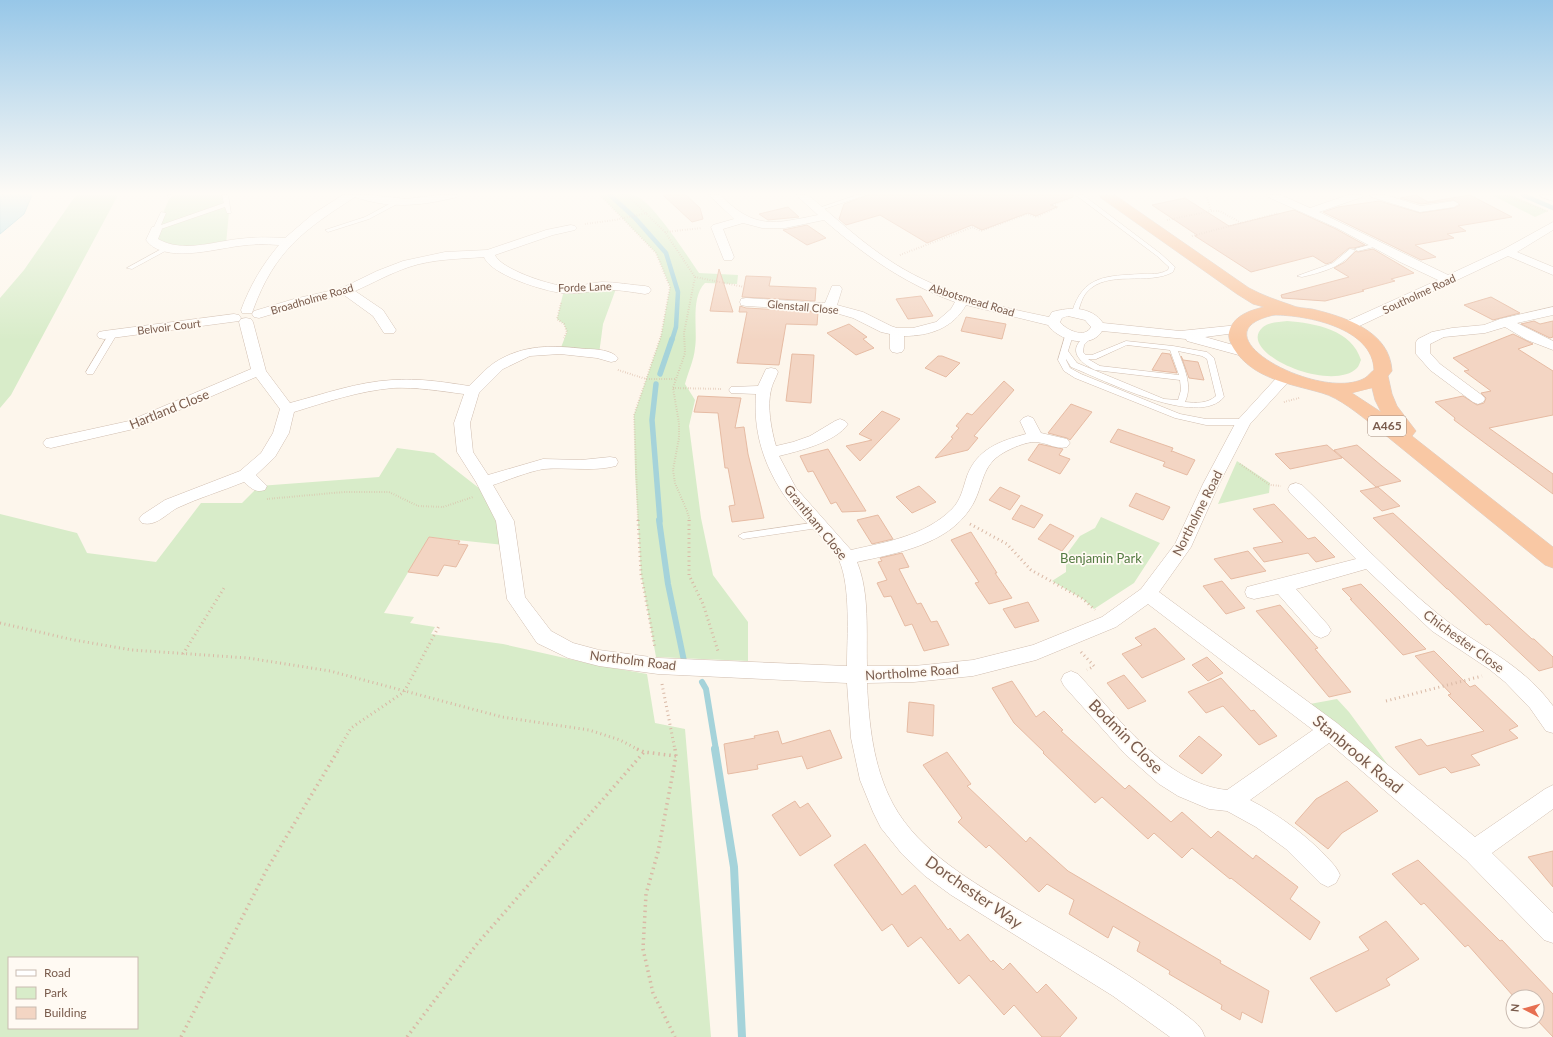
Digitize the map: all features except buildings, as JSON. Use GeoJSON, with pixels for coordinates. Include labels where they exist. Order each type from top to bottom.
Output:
{"type":"FeatureCollection","features":[{"type":"Feature","properties":{"kind":"highway"},"geometry":{"type":"LineString","coordinates":[[1185,243],[1188,245],[1243,291],[1259,300],[1274,306],[1325,317],[1348,326],[1366,338],[1379,352],[1384,365],[1379,376],[1373,382],[1353,388],[1326,388],[1305,384],[1285,377],[1262,366],[1246,353],[1238,340],[1241,324],[1237,305],[1188,245]]}},
{"type":"Feature","properties":{"kind":"highway"},"geometry":{"type":"LineString","coordinates":[[1241,324],[1253,315],[1274,310],[1301,312]]}},
{"type":"Feature","properties":{"kind":"highway","name":"A465"},"geometry":{"type":"LineString","coordinates":[[1379,376],[1384,402],[1394,418],[1444,471]]}},
{"type":"Feature","properties":{"kind":"highway","name":"A465"},"geometry":{"type":"LineString","coordinates":[[1326,388],[1354,402],[1444,471],[1553,559]]}},
{"type":"Feature","properties":{"kind":"street"},"geometry":{"type":"LineString","coordinates":[[156,243],[159,246],[173,249],[198,249],[234,243]]}},
{"type":"Feature","properties":{"kind":"street"},"geometry":{"type":"LineString","coordinates":[[287,243],[268,268],[252,294],[246,316],[259,371],[287,409]]}},
{"type":"Feature","properties":{"kind":"street","name":"Broadholme Road"},"geometry":{"type":"LineString","coordinates":[[246,316],[346,291],[381,274],[407,264],[445,256],[488,253],[516,243]]}},
{"type":"Feature","properties":{"kind":"street"},"geometry":{"type":"LineString","coordinates":[[723,243],[728,257]]}},
{"type":"Feature","properties":{"kind":"street","name":"Abbotsmead Road"},"geometry":{"type":"LineString","coordinates":[[861,243],[882,260],[920,284],[962,299],[1007,312],[1053,322]]}},
{"type":"Feature","properties":{"kind":"street"},"geometry":{"type":"LineString","coordinates":[[1373,243],[1449,280]]}},
{"type":"Feature","properties":{"kind":"street","name":"Southolme Road"},"geometry":{"type":"LineString","coordinates":[[1348,326],[1449,280],[1508,252],[1522,243]]}},
{"type":"Feature","properties":{"kind":"street"},"geometry":{"type":"LineString","coordinates":[[1508,252],[1553,272]]}},
{"type":"Feature","properties":{"kind":"street","name":"Forde Lane"},"geometry":{"type":"LineString","coordinates":[[488,253],[491,260],[499,267],[544,286],[564,290],[603,286],[645,290]]}},
{"type":"Feature","properties":{"kind":"street"},"geometry":{"type":"LineString","coordinates":[[830,307],[835,296],[836,289]]}},
{"type":"Feature","properties":{"kind":"street"},"geometry":{"type":"LineString","coordinates":[[346,291],[378,313],[389,330]]}},
{"type":"Feature","properties":{"kind":"street","name":"Glenstall Close"},"geometry":{"type":"LineString","coordinates":[[746,302],[830,307],[858,315],[886,329],[898,332],[913,332],[940,324],[956,311],[962,299]]}},
{"type":"Feature","properties":{"kind":"street"},"geometry":{"type":"LineString","coordinates":[[1478,399],[1436,367],[1424,354],[1422,342],[1431,335],[1484,328],[1526,316],[1553,311]]}},
{"type":"Feature","properties":{"kind":"street"},"geometry":{"type":"LineString","coordinates":[[1094,331],[1093,319],[1075,312],[1057,315],[1053,322],[1057,329],[1069,335],[1083,337],[1094,331],[1180,335],[1201,334],[1241,324]]}},
{"type":"Feature","properties":{"kind":"street","name":"Belvoir Court"},"geometry":{"type":"LineString","coordinates":[[108,335],[246,316]]}},
{"type":"Feature","properties":{"kind":"street"},"geometry":{"type":"LineString","coordinates":[[1505,322],[1532,337],[1553,346]]}},
{"type":"Feature","properties":{"kind":"street"},"geometry":{"type":"LineString","coordinates":[[897,349],[898,332]]}},
{"type":"Feature","properties":{"kind":"street"},"geometry":{"type":"LineString","coordinates":[[1180,335],[1246,353]]}},
{"type":"Feature","properties":{"kind":"street","name":"Northolm Road"},"geometry":{"type":"LineString","coordinates":[[611,358],[599,354],[560,350],[527,352],[498,366],[472,391],[462,423],[465,452],[504,520],[516,599],[544,637],[568,650],[599,658],[658,666],[858,675]]}},
{"type":"Feature","properties":{"kind":"street","name":"Hartland Close"},"geometry":{"type":"LineString","coordinates":[[52,443],[133,425],[259,371]]}},
{"type":"Feature","properties":{"kind":"street","name":"Grantham Close"},"geometry":{"type":"LineString","coordinates":[[771,372],[764,390],[763,402],[764,431],[769,452],[776,470],[790,492],[847,558],[853,580],[856,606],[858,675]]}},
{"type":"Feature","properties":{"kind":"street","name":"Northolme Road"},"geometry":{"type":"LineString","coordinates":[[858,675],[914,674],[973,668],[1036,652],[1109,622],[1148,594],[1182,547],[1244,422],[1285,377]]}},
{"type":"Feature","properties":{"kind":"street"},"geometry":{"type":"LineString","coordinates":[[287,409],[354,389],[393,384],[427,385],[472,391]]}},
{"type":"Feature","properties":{"kind":"street"},"geometry":{"type":"LineString","coordinates":[[736,390],[764,390]]}},
{"type":"Feature","properties":{"kind":"street"},"geometry":{"type":"LineString","coordinates":[[148,519],[171,504],[246,475],[267,457],[281,433],[287,409]]}},
{"type":"Feature","properties":{"kind":"street"},"geometry":{"type":"LineString","coordinates":[[1028,421],[1035,437]]}},
{"type":"Feature","properties":{"kind":"street"},"geometry":{"type":"LineString","coordinates":[[769,452],[792,449],[810,443],[826,435],[840,424]]}},
{"type":"Feature","properties":{"kind":"street"},"geometry":{"type":"LineString","coordinates":[[847,558],[919,540],[942,527],[955,517],[964,506],[971,493],[976,475],[987,456],[998,449],[1010,443],[1035,437],[1062,443]]}},
{"type":"Feature","properties":{"kind":"street"},"geometry":{"type":"LineString","coordinates":[[486,487],[543,464],[581,465],[610,462]]}},
{"type":"Feature","properties":{"kind":"street"},"geometry":{"type":"LineString","coordinates":[[246,475],[260,492]]}},
{"type":"Feature","properties":{"kind":"street","name":"Chichester Close"},"geometry":{"type":"LineString","coordinates":[[1296,488],[1369,562],[1431,619],[1505,670],[1531,694],[1553,724]]}},
{"type":"Feature","properties":{"kind":"street"},"geometry":{"type":"LineString","coordinates":[[1254,592],[1282,586],[1369,562]]}},
{"type":"Feature","properties":{"kind":"street"},"geometry":{"type":"LineString","coordinates":[[1282,586],[1321,630]]}},
{"type":"Feature","properties":{"kind":"street","name":"Stanbrook Road"},"geometry":{"type":"LineString","coordinates":[[1148,594],[1330,730],[1474,852],[1553,931]]}},
{"type":"Feature","properties":{"kind":"street","name":"Dorchester Way"},"geometry":{"type":"LineString","coordinates":[[858,675],[861,741],[868,771],[884,810],[898,833],[923,859],[966,891],[1150,1004],[1191,1037]]}},
{"type":"Feature","properties":{"kind":"street","name":"Bodmin Close"},"geometry":{"type":"LineString","coordinates":[[1071,680],[1132,747],[1160,772],[1207,798],[1230,801],[1264,819],[1294,841],[1328,875]]}},
{"type":"Feature","properties":{"kind":"street"},"geometry":{"type":"LineString","coordinates":[[1230,801],[1330,730]]}},
{"type":"Feature","properties":{"kind":"street"},"geometry":{"type":"LineString","coordinates":[[1474,852],[1553,796]]}},
{"type":"Feature","properties":{"kind":"lane"},"geometry":{"type":"LineString","coordinates":[[1075,312],[1080,297],[1092,286],[1104,281],[1125,276],[1163,275],[1171,271],[1172,267],[1144,243]]}},
{"type":"Feature","properties":{"kind":"lane"},"geometry":{"type":"LineString","coordinates":[[1300,276],[1327,268],[1344,260],[1355,249],[1376,245]]}},
{"type":"Feature","properties":{"kind":"lane"},"geometry":{"type":"LineString","coordinates":[[130,268],[167,248]]}},
{"type":"Feature","properties":{"kind":"lane"},"geometry":{"type":"LineString","coordinates":[[1094,331],[1081,344],[1079,352],[1088,364],[1098,368],[1182,378]]}},
{"type":"Feature","properties":{"kind":"lane"},"geometry":{"type":"LineString","coordinates":[[90,372],[108,335]]}},
{"type":"Feature","properties":{"kind":"lane"},"geometry":{"type":"LineString","coordinates":[[1069,335],[1062,360],[1067,369],[1085,379],[1178,416],[1206,422],[1244,422]]}},
{"type":"Feature","properties":{"kind":"lane"},"geometry":{"type":"LineString","coordinates":[[1064,351],[1074,365],[1162,401],[1191,405],[1216,402],[1220,397],[1210,358],[1204,354],[1173,348],[1126,343],[1093,358],[1080,355]]}},
{"type":"Feature","properties":{"kind":"lane"},"geometry":{"type":"LineString","coordinates":[[1172,403],[1181,402],[1185,396],[1185,388],[1173,348]]}},
{"type":"Feature","properties":{"kind":"lane"},"geometry":{"type":"LineString","coordinates":[[743,536],[818,524]]}},
{"type":"Feature","properties":{"kind":"path"},"geometry":{"type":"LineString","coordinates":[[647,243],[656,253],[670,287],[661,336],[634,415],[635,472],[641,574],[676,756],[658,852],[646,894],[643,949],[653,993],[675,1037]]}},
{"type":"Feature","properties":{"kind":"path"},"geometry":{"type":"LineString","coordinates":[[673,243],[695,276],[748,288],[746,302]]}},
{"type":"Feature","properties":{"kind":"path"},"geometry":{"type":"LineString","coordinates":[[882,260],[902,255],[931,243]]}},
{"type":"Feature","properties":{"kind":"path"},"geometry":{"type":"LineString","coordinates":[[1188,245],[1192,243]]}},
{"type":"Feature","properties":{"kind":"path"},"geometry":{"type":"LineString","coordinates":[[695,276],[684,333],[685,353],[673,388],[680,423],[679,438],[673,470],[675,483],[688,511],[690,523],[688,563],[689,575],[703,604],[723,668]]}},
{"type":"Feature","properties":{"kind":"path"},"geometry":{"type":"LineString","coordinates":[[560,350],[567,332],[564,324],[557,319],[564,290]]}},
{"type":"Feature","properties":{"kind":"path"},"geometry":{"type":"LineString","coordinates":[[611,358],[617,370],[646,379],[675,379]]}},
{"type":"Feature","properties":{"kind":"path"},"geometry":{"type":"LineString","coordinates":[[673,388],[736,390]]}},
{"type":"Feature","properties":{"kind":"path"},"geometry":{"type":"LineString","coordinates":[[1227,455],[1270,485],[1296,488]]}},
{"type":"Feature","properties":{"kind":"path"},"geometry":{"type":"LineString","coordinates":[[260,492],[274,500],[344,492],[389,492],[418,506],[443,507],[486,487]]}},
{"type":"Feature","properties":{"kind":"path"},"geometry":{"type":"LineString","coordinates":[[955,517],[1007,544],[1031,570],[1083,599],[1109,622]]}},
{"type":"Feature","properties":{"kind":"path"},"geometry":{"type":"LineString","coordinates":[[184,654],[224,588]]}},
{"type":"Feature","properties":{"kind":"path"},"geometry":{"type":"LineString","coordinates":[[0,623],[74,640],[132,650],[248,658],[330,671],[502,717],[589,730],[620,740],[644,752],[676,756]]}},
{"type":"Feature","properties":{"kind":"path"},"geometry":{"type":"LineString","coordinates":[[181,1037],[267,869],[351,728],[404,692],[440,624]]}},
{"type":"Feature","properties":{"kind":"path"},"geometry":{"type":"LineString","coordinates":[[1069,638],[1094,666],[1071,680]]}},
{"type":"Feature","properties":{"kind":"path"},"geometry":{"type":"LineString","coordinates":[[1386,701],[1505,670]]}},
{"type":"Feature","properties":{"kind":"path"},"geometry":{"type":"LineString","coordinates":[[407,1037],[477,944],[644,752]]}},
{"type":"Feature","properties":{"kind":"green space"},"geometry":{"type":"Polygon","coordinates":[[[42,243],[92,243],[11,395],[0,408],[0,298],[24,270],[42,243]]]}},
{"type":"Feature","properties":{"kind":"green space"},"geometry":{"type":"Polygon","coordinates":[[[159,243],[226,243],[198,249],[159,246],[159,243]]]}},
{"type":"Feature","properties":{"kind":"green space"},"geometry":{"type":"Polygon","coordinates":[[[647,243],[679,243],[699,273],[738,275],[737,284],[705,283],[700,289],[696,305],[696,341],[692,362],[685,384],[695,400],[689,426],[701,518],[713,575],[748,622],[748,661],[656,657],[641,574],[635,472],[634,415],[661,336],[670,287],[656,253],[647,243]]]}},
{"type":"Feature","properties":{"kind":"green space"},"geometry":{"type":"Polygon","coordinates":[[[617,286],[603,324],[599,354],[560,350],[567,332],[564,324],[557,319],[564,290],[617,286]]]}},
{"type":"Feature","properties":{"kind":"green space"},"geometry":{"type":"Polygon","coordinates":[[[1287,321],[1320,326],[1341,335],[1350,342],[1356,350],[1361,360],[1358,367],[1344,375],[1327,376],[1308,373],[1289,367],[1273,358],[1262,348],[1258,337],[1265,325],[1274,322],[1287,321]]]}},
{"type":"Feature","properties":{"kind":"green space"},"geometry":{"type":"Polygon","coordinates":[[[397,448],[434,453],[484,492],[499,520],[504,545],[429,537],[384,613],[414,617],[410,623],[435,627],[431,634],[503,644],[596,665],[647,674],[655,723],[685,729],[711,1037],[0,1037],[0,514],[77,533],[87,553],[156,562],[201,503],[242,503],[259,486],[379,477],[397,448]]]}},
{"type":"Feature","properties":{"kind":"green space"},"geometry":{"type":"Polygon","coordinates":[[[1237,461],[1270,483],[1269,493],[1218,504],[1237,461]]]}},
{"type":"Feature","properties":{"kind":"green space","name":"Benjamin Park"},"geometry":{"type":"Polygon","coordinates":[[[1101,517],[1160,543],[1134,583],[1094,609],[1083,599],[1052,581],[1066,572],[1066,555],[1080,536],[1095,528],[1101,517]]]}},
{"type":"Feature","properties":{"kind":"green space"},"geometry":{"type":"Polygon","coordinates":[[[1337,699],[1349,712],[1416,803],[1299,706],[1337,699]]]}},
{"type":"Feature","properties":{"kind":"waterway"},"geometry":{"type":"LineString","coordinates":[[657,243],[666,253],[678,292],[676,327],[672,340]]}},
{"type":"Feature","properties":{"kind":"waterway"},"geometry":{"type":"LineString","coordinates":[[660,374],[672,339]]}},
{"type":"Feature","properties":{"kind":"waterway"},"geometry":{"type":"LineString","coordinates":[[656,384],[652,420],[660,521]]}},
{"type":"Feature","properties":{"kind":"waterway"},"geometry":{"type":"LineString","coordinates":[[659,520],[668,584],[684,661]]}},
{"type":"Feature","properties":{"kind":"waterway"},"geometry":{"type":"LineString","coordinates":[[702,682],[706,689],[716,750]]}},
{"type":"Feature","properties":{"kind":"waterway"},"geometry":{"type":"LineString","coordinates":[[715,749],[734,867],[742,1037]]}}]}
